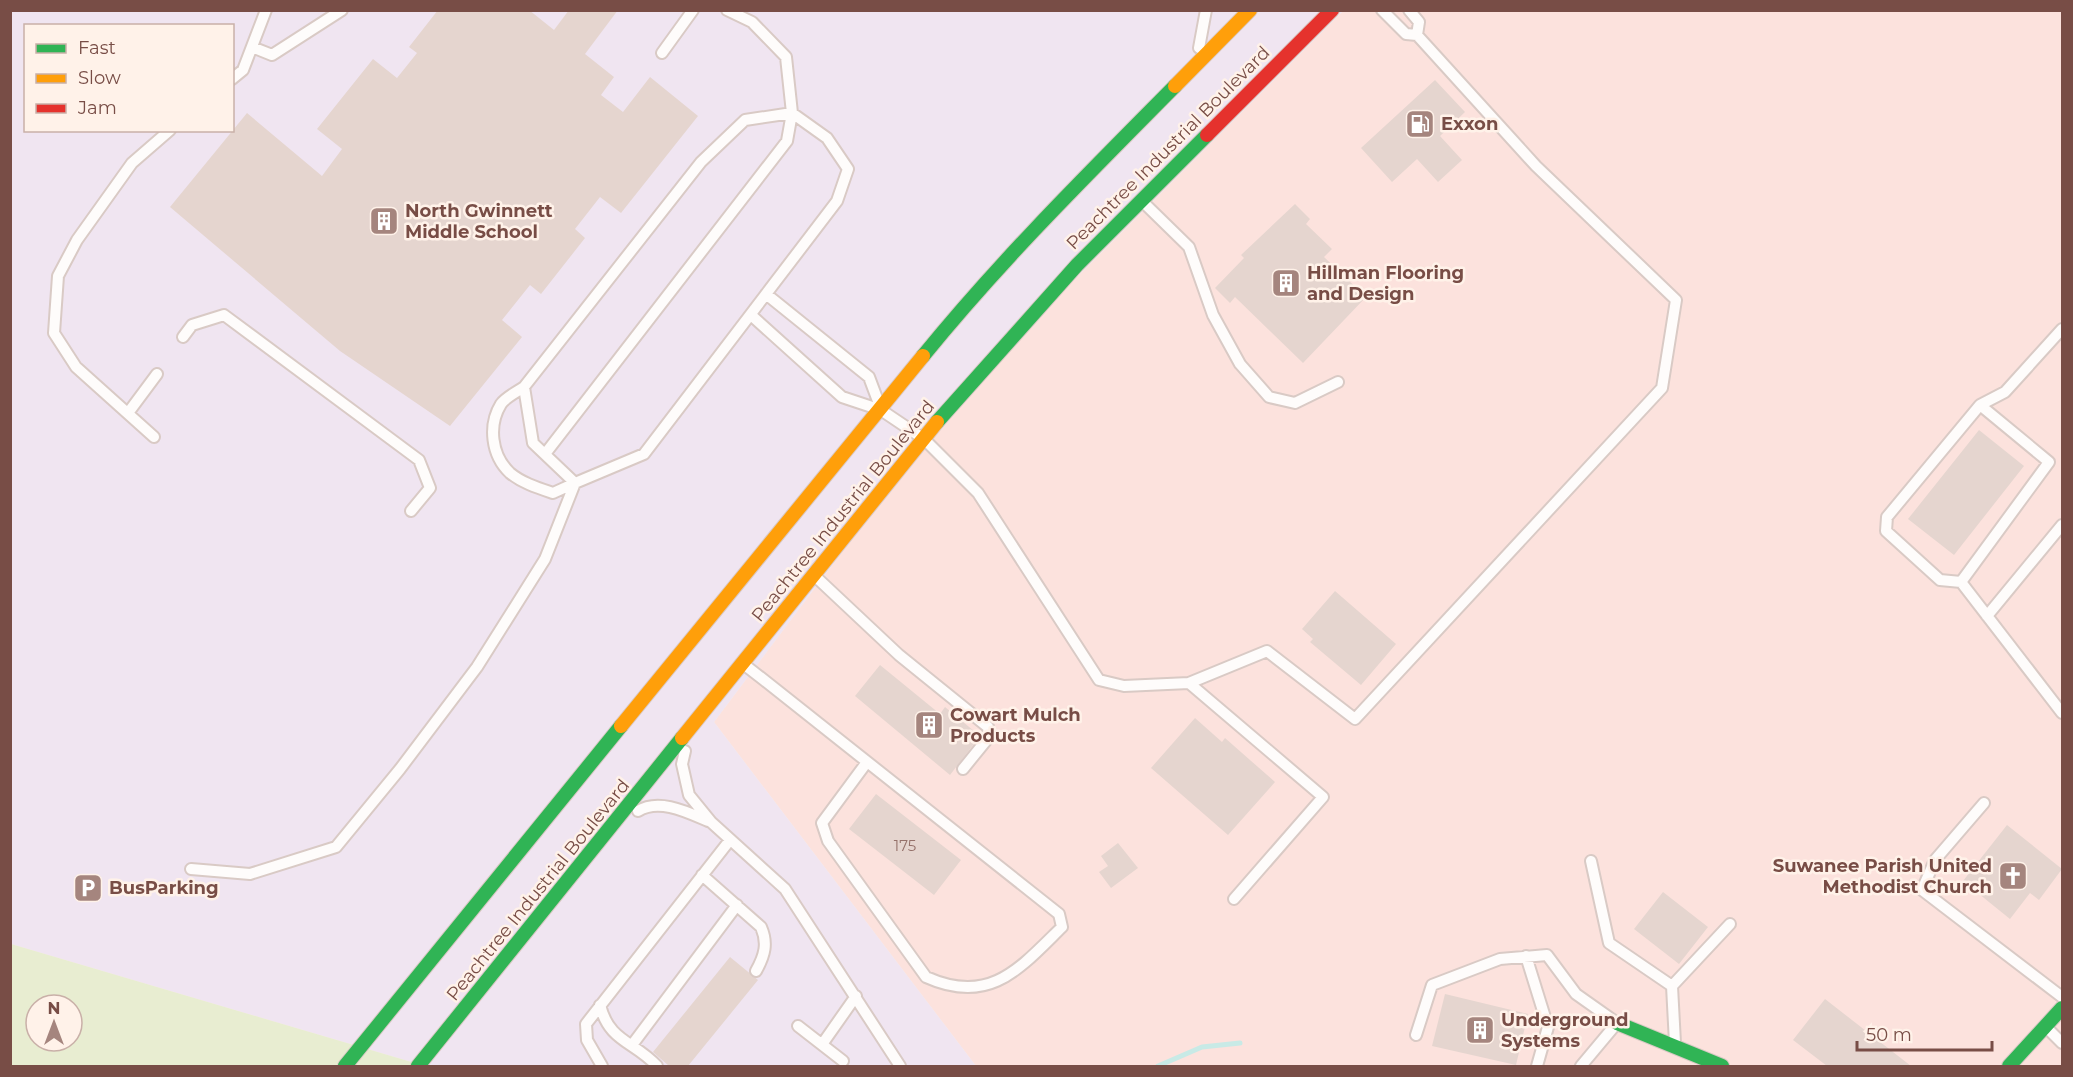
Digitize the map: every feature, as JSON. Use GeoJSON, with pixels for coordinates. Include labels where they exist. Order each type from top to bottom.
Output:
{"type":"FeatureCollection","features":[{"type":"Feature","properties":{"kind":"main road","name":"Peachtree Industrial Boulevard"},"geometry":{"type":"LineString","coordinates":[[345,1066],[881,410],[973,294],[1036,226],[1250,10]]}},
{"type":"Feature","properties":{"kind":"main road","name":"Peachtree Industrial Boulevard"},"geometry":{"type":"LineString","coordinates":[[418,1066],[924,440],[1016,331],[1141,200],[1332,10]]}},
{"type":"Feature","properties":{"kind":"main road"},"geometry":{"type":"LineString","coordinates":[[2009,1066],[2062,1008]]}},
{"type":"Feature","properties":{"kind":"main road"},"geometry":{"type":"LineString","coordinates":[[1617,1023],[1722,1066]]}},
{"type":"Feature","properties":{"kind":"lane"},"geometry":{"type":"LineString","coordinates":[[234,77],[243,70],[266,10]]}},
{"type":"Feature","properties":{"kind":"lane"},"geometry":{"type":"LineString","coordinates":[[252,47],[272,55],[342,10]]}},
{"type":"Feature","properties":{"kind":"lane"},"geometry":{"type":"LineString","coordinates":[[662,53],[693,10]]}},
{"type":"Feature","properties":{"kind":"lane"},"geometry":{"type":"LineString","coordinates":[[545,454],[787,141],[792,113],[786,57],[752,22],[727,10]]}},
{"type":"Feature","properties":{"kind":"lane"},"geometry":{"type":"LineString","coordinates":[[1194,67],[1206,10]]}},
{"type":"Feature","properties":{"kind":"lane"},"geometry":{"type":"LineString","coordinates":[[751,315],[842,397],[881,410],[924,440],[978,493],[1099,680],[1124,686],[1189,683],[1267,651],[1356,719],[1662,388],[1677,300],[1536,166],[1418,35],[1406,34],[1382,10]]}},
{"type":"Feature","properties":{"kind":"lane"},"geometry":{"type":"LineString","coordinates":[[1409,10],[1419,22],[1418,35]]}},
{"type":"Feature","properties":{"kind":"lane"},"geometry":{"type":"LineString","coordinates":[[792,113],[827,138],[848,169],[837,201],[766,294],[644,454],[553,493],[529,484],[509,472],[495,450],[491,427],[502,402],[524,387],[701,162],[745,120],[792,113]]}},
{"type":"Feature","properties":{"kind":"lane"},"geometry":{"type":"LineString","coordinates":[[154,437],[76,367],[54,333],[58,276],[77,240],[132,163],[168,132]]}},
{"type":"Feature","properties":{"kind":"lane"},"geometry":{"type":"LineString","coordinates":[[1141,200],[1189,247],[1213,315],[1240,363],[1269,397],[1295,403],[1338,382]]}},
{"type":"Feature","properties":{"kind":"lane"},"geometry":{"type":"LineString","coordinates":[[766,294],[869,377],[881,410]]}},
{"type":"Feature","properties":{"kind":"lane"},"geometry":{"type":"LineString","coordinates":[[183,337],[192,325],[224,315],[419,460],[430,488],[411,511]]}},
{"type":"Feature","properties":{"kind":"lane"},"geometry":{"type":"LineString","coordinates":[[2062,329],[2005,392],[1980,405],[1887,517],[1886,531],[1940,580],[1961,582],[2062,713]]}},
{"type":"Feature","properties":{"kind":"lane"},"geometry":{"type":"LineString","coordinates":[[128,413],[157,374]]}},
{"type":"Feature","properties":{"kind":"lane"},"geometry":{"type":"LineString","coordinates":[[524,387],[533,443],[574,483]]}},
{"type":"Feature","properties":{"kind":"lane"},"geometry":{"type":"LineString","coordinates":[[1961,582],[2049,462],[1980,405]]}},
{"type":"Feature","properties":{"kind":"lane"},"geometry":{"type":"LineString","coordinates":[[191,869],[250,874],[336,847],[400,769],[477,667],[545,559],[574,483]]}},
{"type":"Feature","properties":{"kind":"lane"},"geometry":{"type":"LineString","coordinates":[[1987,616],[2062,525]]}},
{"type":"Feature","properties":{"kind":"lane"},"geometry":{"type":"LineString","coordinates":[[815,576],[899,655],[988,727],[989,737],[963,769]]}},
{"type":"Feature","properties":{"kind":"lane"},"geometry":{"type":"LineString","coordinates":[[743,664],[867,762],[1059,914],[1062,927],[1014,973],[994,983],[964,989],[926,978],[828,842],[822,824],[867,762]]}},
{"type":"Feature","properties":{"kind":"lane"},"geometry":{"type":"LineString","coordinates":[[1189,683],[1323,797],[1234,899]]}},
{"type":"Feature","properties":{"kind":"lane"},"geometry":{"type":"LineString","coordinates":[[688,733],[682,764],[689,795],[711,822],[785,889],[900,1066]]}},
{"type":"Feature","properties":{"kind":"lane"},"geometry":{"type":"LineString","coordinates":[[1984,803],[1935,860],[1922,890],[2062,997]]}},
{"type":"Feature","properties":{"kind":"lane"},"geometry":{"type":"LineString","coordinates":[[614,825],[648,805],[682,810],[711,822]]}},
{"type":"Feature","properties":{"kind":"lane"},"geometry":{"type":"LineString","coordinates":[[602,1066],[587,1040],[586,1024],[730,840]]}},
{"type":"Feature","properties":{"kind":"lane"},"geometry":{"type":"LineString","coordinates":[[1591,861],[1609,943],[1672,986],[1676,1018],[1675,1046]]}},
{"type":"Feature","properties":{"kind":"lane"},"geometry":{"type":"LineString","coordinates":[[702,875],[761,927],[766,938],[762,961],[756,970]]}},
{"type":"Feature","properties":{"kind":"lane"},"geometry":{"type":"LineString","coordinates":[[632,1045],[737,905]]}},
{"type":"Feature","properties":{"kind":"lane"},"geometry":{"type":"LineString","coordinates":[[1672,986],[1730,924]]}},
{"type":"Feature","properties":{"kind":"lane"},"geometry":{"type":"LineString","coordinates":[[1416,1035],[1432,985],[1500,958],[1547,955],[1576,994],[1617,1023],[1581,1066]]}},
{"type":"Feature","properties":{"kind":"lane"},"geometry":{"type":"LineString","coordinates":[[1526,956],[1548,1027],[1537,1066]]}},
{"type":"Feature","properties":{"kind":"lane"},"geometry":{"type":"LineString","coordinates":[[823,1043],[856,996]]}},
{"type":"Feature","properties":{"kind":"lane"},"geometry":{"type":"LineString","coordinates":[[600,1005],[604,1021],[610,1030],[657,1066]]}},
{"type":"Feature","properties":{"kind":"lane"},"geometry":{"type":"LineString","coordinates":[[798,1026],[823,1043],[843,1061]]}},
{"type":"Feature","properties":{"kind":"lane"},"geometry":{"type":"LineString","coordinates":[[2046,1027],[2062,1043]]}},
{"type":"Feature","properties":{"kind":"shaded area"},"geometry":{"type":"Polygon","coordinates":[[[10,11],[1343,11],[964,390],[714,722],[976,1066],[425,1066],[11,944],[10,11]]]}},
{"type":"Feature","properties":{"kind":"shaded area"},"geometry":{"type":"Polygon","coordinates":[[[1343,11],[2062,11],[2062,1066],[976,1066],[714,722],[964,390],[1343,11]]]}},
{"type":"Feature","properties":{"kind":"green space"},"geometry":{"type":"Polygon","coordinates":[[[11,944],[425,1066],[11,1066],[11,944]]]}},
{"type":"Feature","properties":{"kind":"building","name":"North Gwinnett Middle School"},"geometry":{"type":"Polygon","coordinates":[[[438,10],[529,10],[554,30],[569,10],[618,10],[585,54],[614,77],[601,95],[623,112],[650,77],[698,116],[621,213],[600,197],[575,229],[585,238],[541,294],[530,285],[502,320],[522,337],[450,426],[340,351],[170,207],[231,132],[234,132],[247,113],[322,176],[342,149],[317,129],[373,59],[397,78],[417,53],[409,47],[438,10]]]}},
{"type":"Feature","properties":{"kind":"building","name":"Exxon"},"geometry":{"type":"Polygon","coordinates":[[[1435,80],[1465,112],[1440,136],[1462,160],[1438,182],[1417,159],[1392,182],[1361,148],[1435,80]]]}},
{"type":"Feature","properties":{"kind":"building","name":"Hillman Flooring and Design"},"geometry":{"type":"Polygon","coordinates":[[[1295,204],[1310,219],[1306,224],[1332,249],[1324,257],[1366,297],[1303,363],[1235,297],[1230,303],[1215,288],[1244,258],[1241,255],[1295,204]]]}},
{"type":"Feature","properties":{"kind":"building"},"geometry":{"type":"Polygon","coordinates":[[[1979,430],[2024,466],[1954,555],[1908,519],[1979,430]]]}},
{"type":"Feature","properties":{"kind":"building"},"geometry":{"type":"Polygon","coordinates":[[[1335,591],[1396,644],[1361,685],[1310,642],[1313,639],[1302,629],[1335,591]]]}},
{"type":"Feature","properties":{"kind":"building","name":"Cowart Mulch Products"},"geometry":{"type":"Polygon","coordinates":[[[880,665],[940,714],[945,707],[980,736],[950,775],[855,696],[880,665]]]}},
{"type":"Feature","properties":{"kind":"building"},"geometry":{"type":"Polygon","coordinates":[[[1195,718],[1222,742],[1225,738],[1275,782],[1228,835],[1151,768],[1195,718]]]}},
{"type":"Feature","properties":{"kind":"building"},"geometry":{"type":"Polygon","coordinates":[[[876,794],[961,860],[934,895],[849,829],[876,794]]]}},
{"type":"Feature","properties":{"kind":"building","name":"Suwanee Parish United Methodist Church"},"geometry":{"type":"Polygon","coordinates":[[[2007,825],[2062,869],[2039,900],[2030,893],[2010,919],[1963,881],[2007,825]]]}},
{"type":"Feature","properties":{"kind":"building"},"geometry":{"type":"Polygon","coordinates":[[[1118,843],[1138,868],[1111,888],[1099,872],[1108,866],[1101,856],[1118,843]]]}},
{"type":"Feature","properties":{"kind":"building"},"geometry":{"type":"Polygon","coordinates":[[[1663,892],[1708,927],[1679,964],[1634,929],[1663,892]]]}},
{"type":"Feature","properties":{"kind":"building"},"geometry":{"type":"Polygon","coordinates":[[[730,957],[758,980],[688,1066],[669,1066],[653,1052],[730,957]]]}},
{"type":"Feature","properties":{"kind":"building","name":"Underground Systems"},"geometry":{"type":"Polygon","coordinates":[[[1445,994],[1528,1014],[1516,1065],[1432,1046],[1445,994]]]}},
{"type":"Feature","properties":{"kind":"building"},"geometry":{"type":"Polygon","coordinates":[[[1825,999],[1911,1066],[1827,1066],[1793,1040],[1825,999]]]}},
{"type":"Feature","properties":{"kind":"waterway"},"geometry":{"type":"LineString","coordinates":[[1158,1066],[1202,1047],[1240,1043]]}},
{"type":"Feature","properties":{"kind":"traffic: fast"},"geometry":{"type":"LineString","coordinates":[[923,356],[1014,252],[1175,86]]}},
{"type":"Feature","properties":{"kind":"traffic: fast"},"geometry":{"type":"LineString","coordinates":[[937,422],[1077,265],[1207,135]]}},
{"type":"Feature","properties":{"kind":"traffic: fast"},"geometry":{"type":"LineString","coordinates":[[345,1066],[621,726]]}},
{"type":"Feature","properties":{"kind":"traffic: fast"},"geometry":{"type":"LineString","coordinates":[[418,1066],[682,738]]}},
{"type":"Feature","properties":{"kind":"traffic: fast"},"geometry":{"type":"LineString","coordinates":[[2009,1066],[2062,1008]]}},
{"type":"Feature","properties":{"kind":"traffic: fast"},"geometry":{"type":"LineString","coordinates":[[1617,1023],[1722,1066]]}},
{"type":"Feature","properties":{"kind":"traffic: slow"},"geometry":{"type":"LineString","coordinates":[[1175,86],[1250,10]]}},
{"type":"Feature","properties":{"kind":"traffic: slow"},"geometry":{"type":"LineString","coordinates":[[621,726],[923,356]]}},
{"type":"Feature","properties":{"kind":"traffic: slow"},"geometry":{"type":"LineString","coordinates":[[682,738],[937,422]]}},
{"type":"Feature","properties":{"kind":"traffic: jam"},"geometry":{"type":"LineString","coordinates":[[1207,135],[1332,10]]}},
{"type":"Feature","properties":{"kind":"place","name":"Exxon"},"geometry":{"type":"Point","coordinates":[1420,124]}},
{"type":"Feature","properties":{"kind":"place","name":"North Gwinnett Middle School"},"geometry":{"type":"Point","coordinates":[384,221]}},
{"type":"Feature","properties":{"kind":"place","name":"Hillman Flooring and Design"},"geometry":{"type":"Point","coordinates":[1286,283]}},
{"type":"Feature","properties":{"kind":"place","name":"Cowart Mulch Products"},"geometry":{"type":"Point","coordinates":[929,725]}},
{"type":"Feature","properties":{"kind":"place","name":"Suwanee Parish United Methodist Church"},"geometry":{"type":"Point","coordinates":[2013,876]}},
{"type":"Feature","properties":{"kind":"place","name":"BusParking"},"geometry":{"type":"Point","coordinates":[88,888]}},
{"type":"Feature","properties":{"kind":"place","name":"Underground Systems"},"geometry":{"type":"Point","coordinates":[1480,1030]}}]}
